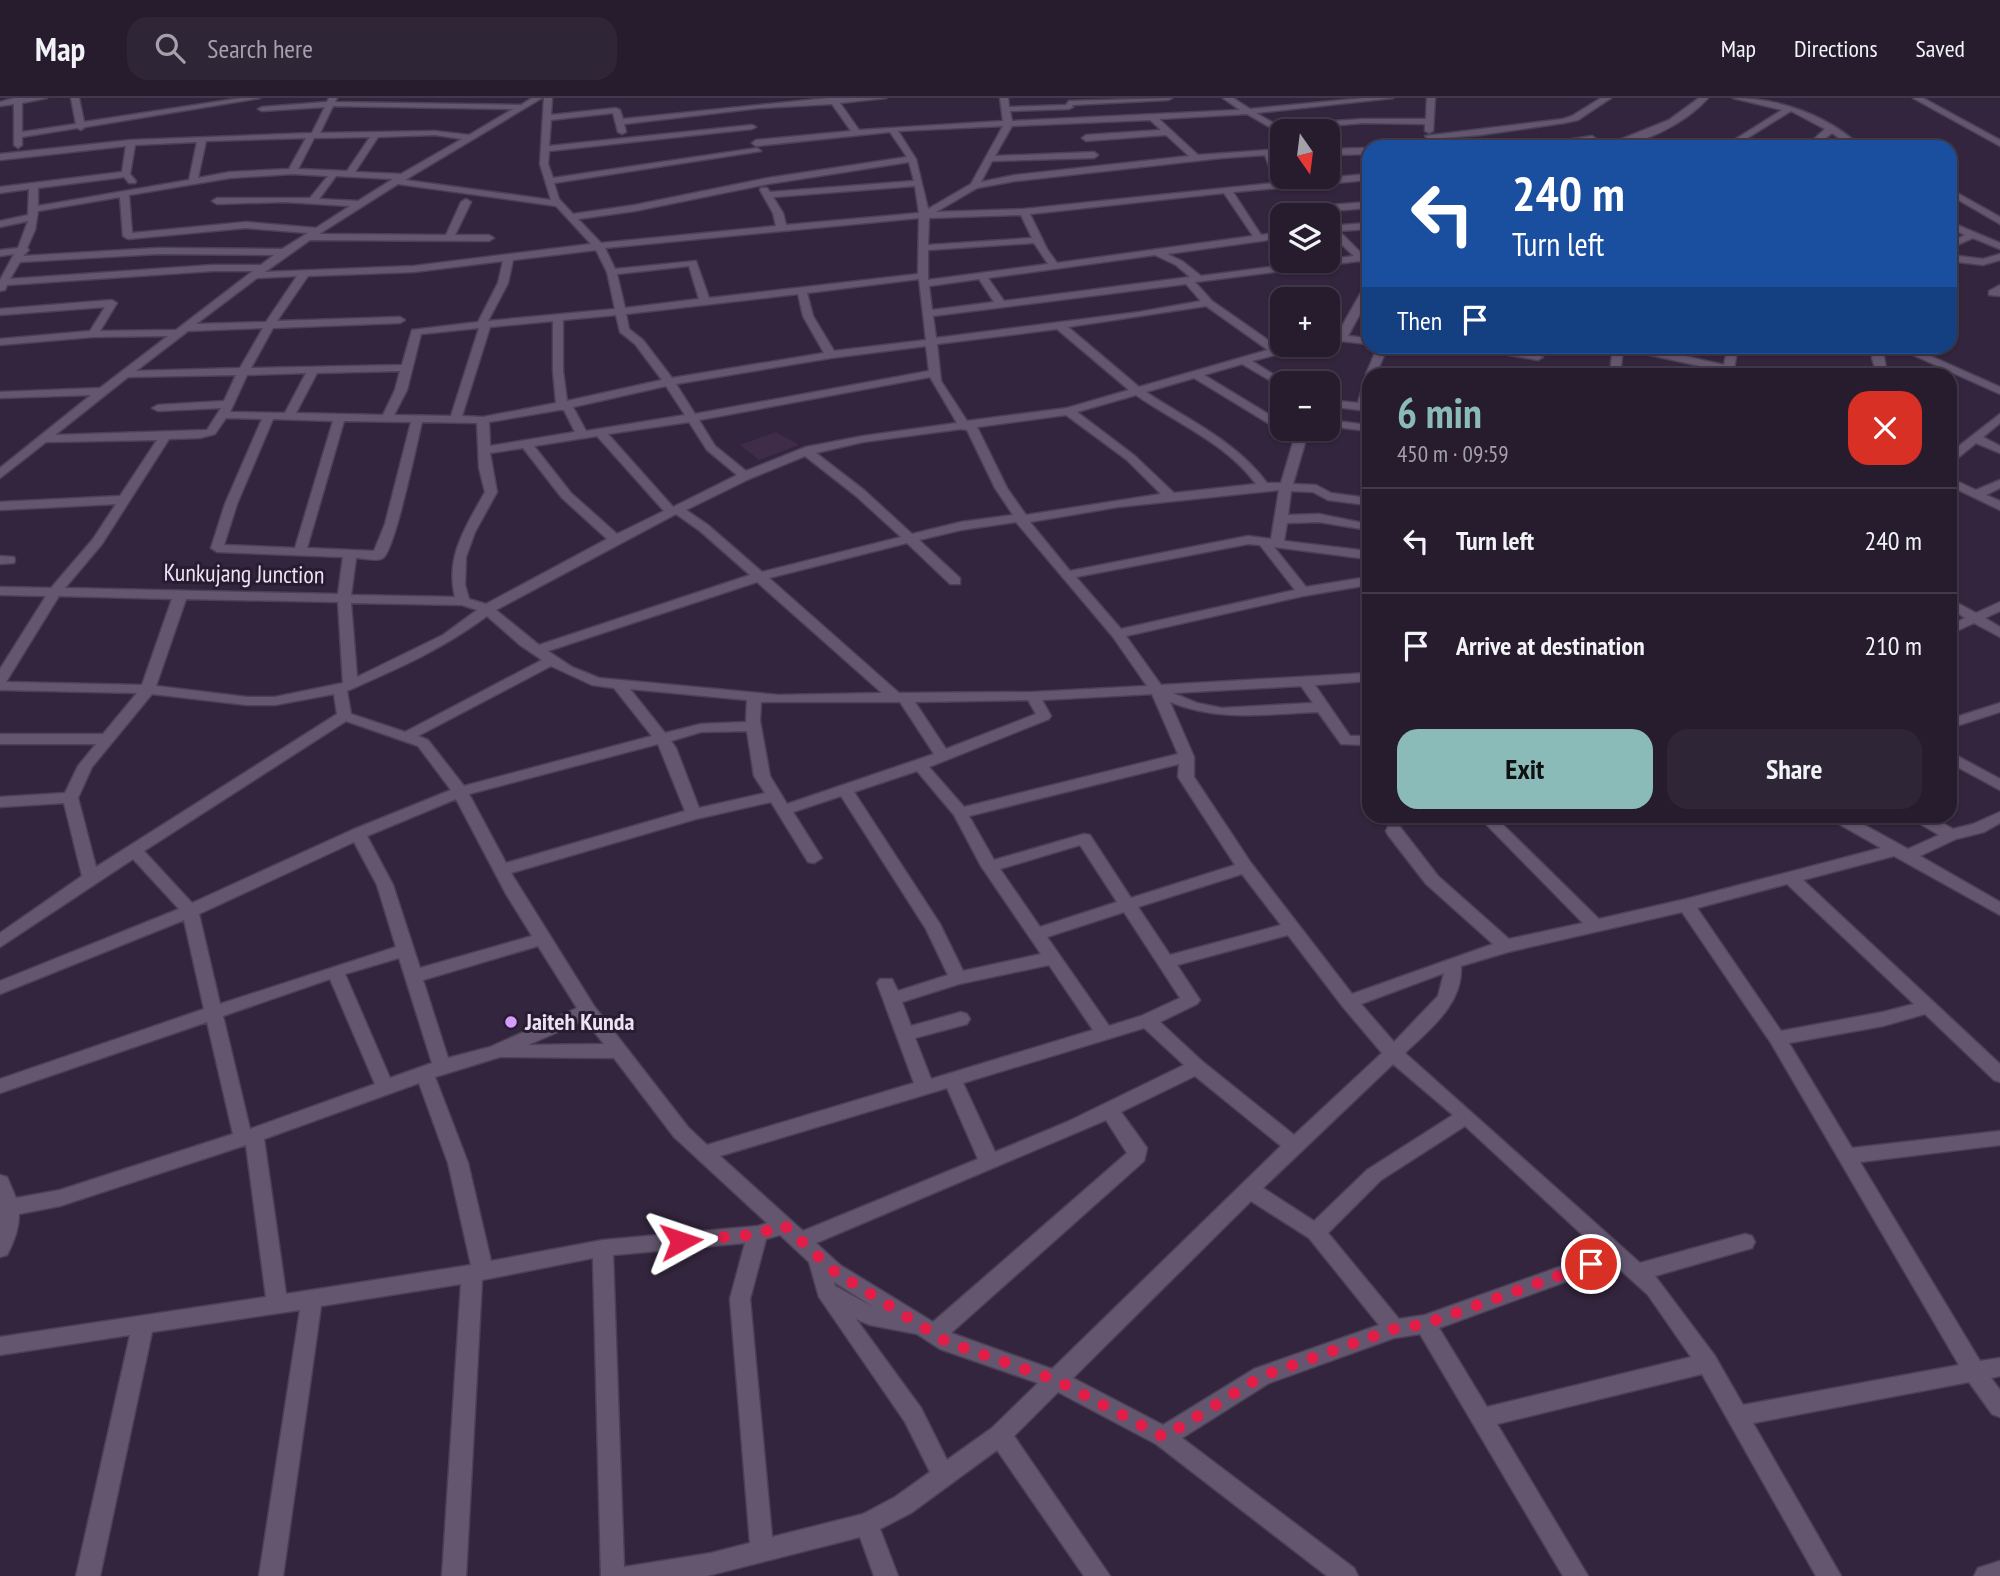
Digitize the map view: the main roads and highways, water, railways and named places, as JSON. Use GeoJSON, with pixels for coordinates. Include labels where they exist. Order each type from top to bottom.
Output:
{"type":"FeatureCollection","features":[{"type":"Feature","properties":{"kind":"place","name":"Jaiteh Kunda"},"geometry":{"type":"Point","coordinates":[511,1022]}}]}
